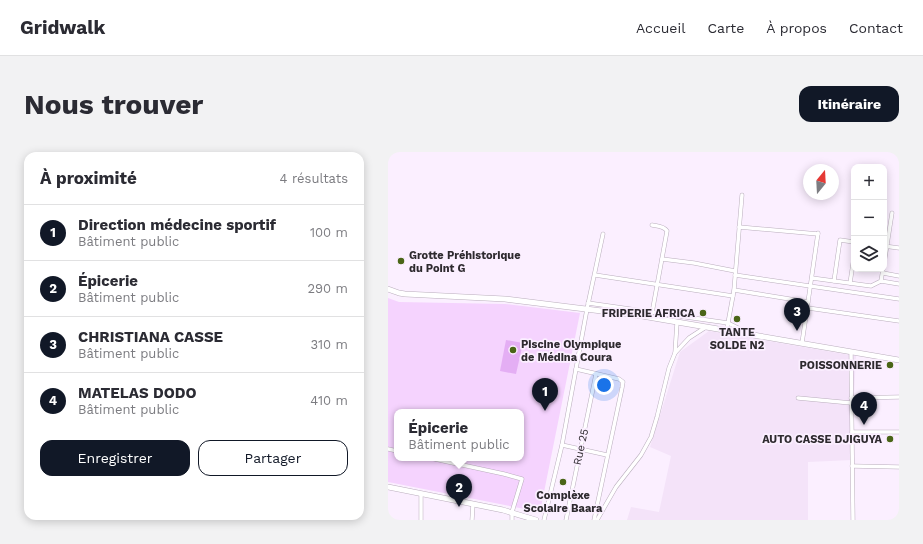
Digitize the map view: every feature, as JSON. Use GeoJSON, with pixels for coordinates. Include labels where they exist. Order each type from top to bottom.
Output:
{"type":"FeatureCollection","features":[{"type":"Feature","properties":{"kind":"street"},"geometry":{"type":"LineString","coordinates":[[726,331],[734,290],[742,195]]}},
{"type":"Feature","properties":{"kind":"street"},"geometry":{"type":"LineString","coordinates":[[887,237],[892,213]]}},
{"type":"Feature","properties":{"kind":"street"},"geometry":{"type":"LineString","coordinates":[[651,318],[667,231],[663,227],[652,225]]}},
{"type":"Feature","properties":{"kind":"street"},"geometry":{"type":"LineString","coordinates":[[739,227],[818,233],[802,343]]}},
{"type":"Feature","properties":{"kind":"street"},"geometry":{"type":"LineString","coordinates":[[544,520],[562,445],[588,303],[603,234]]}},
{"type":"Feature","properties":{"kind":"street"},"geometry":{"type":"LineString","coordinates":[[834,281],[840,240],[851,242]]}},
{"type":"Feature","properties":{"kind":"street"},"geometry":{"type":"LineString","coordinates":[[887,246],[899,248]]}},
{"type":"Feature","properties":{"kind":"street"},"geometry":{"type":"LineString","coordinates":[[662,259],[694,263],[735,273],[899,299]]}},
{"type":"Feature","properties":{"kind":"street"},"geometry":{"type":"LineString","coordinates":[[850,283],[852,272]]}},
{"type":"Feature","properties":{"kind":"street"},"geometry":{"type":"LineString","coordinates":[[882,281],[883,272]]}},
{"type":"Feature","properties":{"kind":"street"},"geometry":{"type":"LineString","coordinates":[[886,272],[899,276]]}},
{"type":"Feature","properties":{"kind":"street"},"geometry":{"type":"LineString","coordinates":[[595,274],[733,296]]}},
{"type":"Feature","properties":{"kind":"street"},"geometry":{"type":"LineString","coordinates":[[812,278],[871,286],[882,281],[899,284]]}},
{"type":"Feature","properties":{"kind":"street"},"geometry":{"type":"LineString","coordinates":[[388,289],[405,294],[505,299],[587,309],[651,318],[899,360]]}},
{"type":"Feature","properties":{"kind":"street"},"geometry":{"type":"LineString","coordinates":[[734,290],[808,302]]}},
{"type":"Feature","properties":{"kind":"street"},"geometry":{"type":"LineString","coordinates":[[588,303],[728,323],[740,329],[744,334]]}},
{"type":"Feature","properties":{"kind":"street"},"geometry":{"type":"LineString","coordinates":[[808,308],[899,321]]}},
{"type":"Feature","properties":{"kind":"street"},"geometry":{"type":"LineString","coordinates":[[597,520],[616,487],[641,455],[651,437],[669,368],[675,353],[677,323]]}},
{"type":"Feature","properties":{"kind":"street"},"geometry":{"type":"LineString","coordinates":[[675,353],[689,338],[706,327]]}},
{"type":"Feature","properties":{"kind":"street"},"geometry":{"type":"LineString","coordinates":[[851,352],[853,520]]}},
{"type":"Feature","properties":{"kind":"street"},"geometry":{"type":"LineString","coordinates":[[576,369],[619,379],[623,382],[594,520]]}},
{"type":"Feature","properties":{"kind":"street","name":"Rue 25"},"geometry":{"type":"LineString","coordinates":[[566,520],[596,374]]}},
{"type":"Feature","properties":{"kind":"street"},"geometry":{"type":"LineString","coordinates":[[851,398],[899,397]]}},
{"type":"Feature","properties":{"kind":"street"},"geometry":{"type":"LineString","coordinates":[[798,398],[852,403]]}},
{"type":"Feature","properties":{"kind":"street"},"geometry":{"type":"LineString","coordinates":[[852,432],[899,432]]}},
{"type":"Feature","properties":{"kind":"street"},"geometry":{"type":"LineString","coordinates":[[562,445],[607,455]]}},
{"type":"Feature","properties":{"kind":"street"},"geometry":{"type":"LineString","coordinates":[[444,461],[522,479],[512,512],[512,520]]}},
{"type":"Feature","properties":{"kind":"street"},"geometry":{"type":"LineString","coordinates":[[852,466],[899,467]]}},
{"type":"Feature","properties":{"kind":"street"},"geometry":{"type":"LineString","coordinates":[[388,487],[512,512],[536,520]]}},
{"type":"Feature","properties":{"kind":"street"},"geometry":{"type":"LineString","coordinates":[[421,494],[421,520]]}},
{"type":"Feature","properties":{"kind":"street"},"geometry":{"type":"LineString","coordinates":[[472,504],[472,520]]}},
{"type":"Feature","properties":{"kind":"shaded area"},"geometry":{"type":"Polygon","coordinates":[[[388,298],[399,302],[505,304],[580,313],[540,512],[388,482],[388,298]]]}},
{"type":"Feature","properties":{"kind":"shaded area"},"geometry":{"type":"Polygon","coordinates":[[[709,331],[856,356],[852,460],[808,462],[808,520],[627,520],[631,507],[659,512],[671,456],[650,447],[680,352],[709,331]]]}},
{"type":"Feature","properties":{"kind":"shaded area"},"geometry":{"type":"Polygon","coordinates":[[[506,340],[523,343],[516,374],[500,371],[506,340]]]}},
{"type":"Feature","properties":{"kind":"place","name":"Grotte Préhistorique du Point G"},"geometry":{"type":"Point","coordinates":[401,261]}},
{"type":"Feature","properties":{"kind":"place","name":"FRIPERIE AFRICA"},"geometry":{"type":"Point","coordinates":[703,313]}},
{"type":"Feature","properties":{"kind":"place","name":"TANTE SOLDE N2"},"geometry":{"type":"Point","coordinates":[737,319]}},
{"type":"Feature","properties":{"kind":"place","name":"CHRISTIANA CASSE"},"geometry":{"type":"Point","coordinates":[797,331]}},
{"type":"Feature","properties":{"kind":"place","name":"Piscine Olympique de Médina Coura"},"geometry":{"type":"Point","coordinates":[513,350]}},
{"type":"Feature","properties":{"kind":"place","name":"POISSONNERIE"},"geometry":{"type":"Point","coordinates":[890,365]}},
{"type":"Feature","properties":{"kind":"place","name":"Direction médecine sportif"},"geometry":{"type":"Point","coordinates":[545,411]}},
{"type":"Feature","properties":{"kind":"place","name":"MATELAS DODO"},"geometry":{"type":"Point","coordinates":[864,425]}},
{"type":"Feature","properties":{"kind":"place","name":"AUTO CASSE DJIGUYA"},"geometry":{"type":"Point","coordinates":[890,439]}},
{"type":"Feature","properties":{"kind":"place","name":"Complèxe Scolaire Baara"},"geometry":{"type":"Point","coordinates":[563,482]}},
{"type":"Feature","properties":{"kind":"place","name":"Épicerie"},"geometry":{"type":"Point","coordinates":[459,507]}}]}
